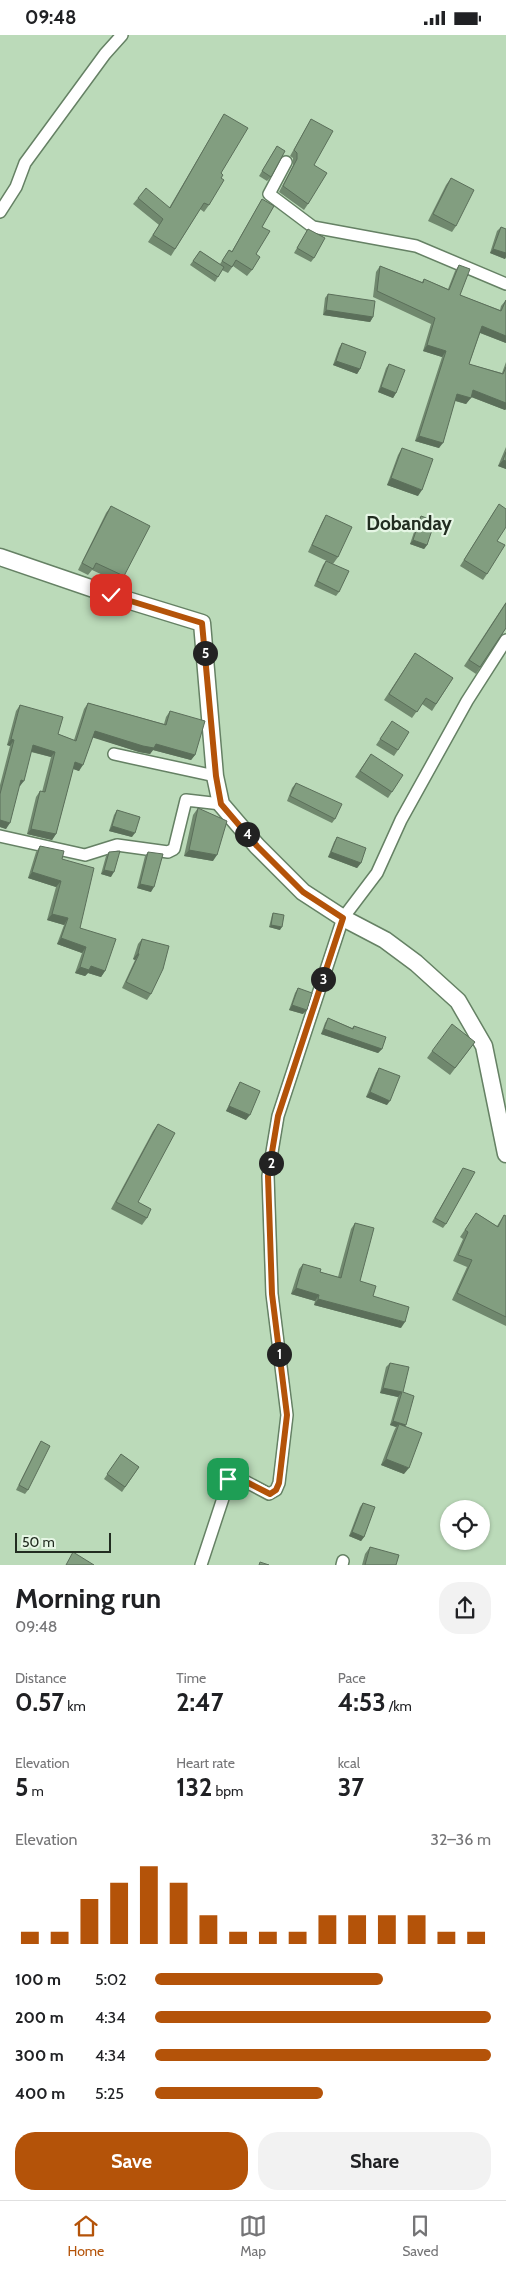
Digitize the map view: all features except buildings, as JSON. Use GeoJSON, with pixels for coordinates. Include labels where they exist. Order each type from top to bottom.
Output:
{"type":"FeatureCollection","features":[{"type":"Feature","properties":{"kind":"street"},"geometry":{"type":"LineString","coordinates":[[0,212],[16,187],[25,163],[105,54],[122,35]]}},
{"type":"Feature","properties":{"kind":"street"},"geometry":{"type":"LineString","coordinates":[[286,162],[269,194],[313,227],[416,246],[506,284]]}},
{"type":"Feature","properties":{"kind":"street"},"geometry":{"type":"LineString","coordinates":[[0,557],[111,595],[202,623],[216,776],[221,804],[257,846],[303,892],[400,951],[458,1001],[484,1045],[506,1154]]}},
{"type":"Feature","properties":{"kind":"street"},"geometry":{"type":"LineString","coordinates":[[201,1565],[230,1477],[237,1477],[270,1494],[276,1490],[279,1483],[287,1415],[272,1294],[268,1176],[278,1116],[343,918],[377,873],[401,820],[467,701],[506,640]]}},
{"type":"Feature","properties":{"kind":"street"},"geometry":{"type":"LineString","coordinates":[[114,754],[216,776]]}},
{"type":"Feature","properties":{"kind":"street"},"geometry":{"type":"LineString","coordinates":[[0,836],[85,855],[117,845],[168,852],[174,849],[186,800],[221,804]]}},
{"type":"Feature","properties":{"kind":"district","name":"Dobanday"},"geometry":{"type":"Point","coordinates":[409,523]}},
{"type":"Feature","properties":{"kind":"route"},"geometry":{"type":"LineString","coordinates":[[111,595],[202,623],[216,776],[221,804],[257,846],[303,892],[343,918],[278,1116],[268,1176],[272,1294],[287,1415],[279,1483],[276,1490],[270,1494],[237,1477],[230,1477],[228,1479]]}}]}
